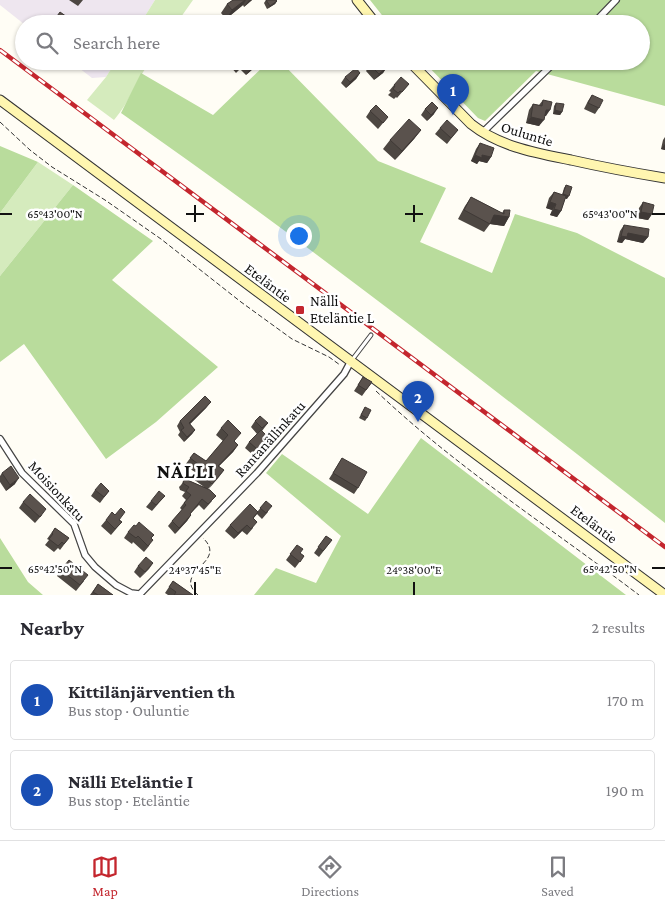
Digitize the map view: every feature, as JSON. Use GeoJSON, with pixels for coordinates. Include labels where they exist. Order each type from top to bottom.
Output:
{"type":"FeatureCollection","features":[{"type":"Feature","properties":{"kind":"main road"},"geometry":{"type":"LineString","coordinates":[[357,0],[369,15]]}},
{"type":"Feature","properties":{"kind":"main road","name":"Ouluntie"},"geometry":{"type":"LineString","coordinates":[[417,70],[454,109],[482,133],[511,146],[540,154],[665,178]]}},
{"type":"Feature","properties":{"kind":"main road","name":"Eteläntie"},"geometry":{"type":"LineString","coordinates":[[0,100],[349,366],[665,595]]}},
{"type":"Feature","properties":{"kind":"street"},"geometry":{"type":"LineString","coordinates":[[602,15],[616,0]]}},
{"type":"Feature","properties":{"kind":"street"},"geometry":{"type":"LineString","coordinates":[[482,133],[547,70]]}},
{"type":"Feature","properties":{"kind":"street","name":"Rantanällinkatu"},"geometry":{"type":"LineString","coordinates":[[139,595],[257,473],[349,366]]}},
{"type":"Feature","properties":{"kind":"street","name":"Moisionkatu"},"geometry":{"type":"LineString","coordinates":[[0,439],[22,473],[74,524],[85,555],[95,567],[116,585],[139,595]]}},
{"type":"Feature","properties":{"kind":"lane"},"geometry":{"type":"LineString","coordinates":[[349,366],[371,334]]}},
{"type":"Feature","properties":{"kind":"path"},"geometry":{"type":"LineString","coordinates":[[0,122],[30,150],[52,167],[106,200],[161,239],[292,340],[349,366]]}},
{"type":"Feature","properties":{"kind":"path"},"geometry":{"type":"LineString","coordinates":[[374,389],[409,422],[462,464],[639,595]]}},
{"type":"Feature","properties":{"kind":"path"},"geometry":{"type":"LineString","coordinates":[[198,595],[192,586],[192,578],[211,551],[208,543],[199,533]]}},
{"type":"Feature","properties":{"kind":"shaded area"},"geometry":{"type":"Polygon","coordinates":[[[0,0],[155,0],[146,15],[15,15],[15,17],[0,5],[0,0]]]}},
{"type":"Feature","properties":{"kind":"shaded area"},"geometry":{"type":"Polygon","coordinates":[[[82,70],[110,70],[106,77],[92,78],[82,70]]]}},
{"type":"Feature","properties":{"kind":"green space"},"geometry":{"type":"Polygon","coordinates":[[[155,0],[193,0],[182,15],[146,15],[155,0]]]}},
{"type":"Feature","properties":{"kind":"green space"},"geometry":{"type":"Polygon","coordinates":[[[370,0],[665,0],[665,106],[536,71],[485,121],[478,118],[432,70],[650,70],[650,15],[382,15],[370,0]]]}},
{"type":"Feature","properties":{"kind":"green space"},"geometry":{"type":"Polygon","coordinates":[[[110,70],[145,70],[114,120],[87,100],[110,70]]]}},
{"type":"Feature","properties":{"kind":"green space"},"geometry":{"type":"Polygon","coordinates":[[[260,70],[289,70],[378,161],[446,188],[420,242],[492,273],[515,214],[577,233],[665,278],[665,523],[328,263],[121,113],[141,73],[213,115],[260,70]]]}},
{"type":"Feature","properties":{"kind":"green space"},"geometry":{"type":"Polygon","coordinates":[[[0,146],[38,162],[0,213],[0,146]]]}},
{"type":"Feature","properties":{"kind":"green space"},"geometry":{"type":"Polygon","coordinates":[[[38,162],[73,185],[0,276],[0,213],[38,162]]]}},
{"type":"Feature","properties":{"kind":"green space"},"geometry":{"type":"Polygon","coordinates":[[[73,185],[153,241],[112,280],[218,367],[156,422],[106,459],[24,344],[0,362],[0,276],[73,185]]]}},
{"type":"Feature","properties":{"kind":"green space"},"geometry":{"type":"Polygon","coordinates":[[[421,438],[626,595],[254,595],[276,568],[316,583],[341,536],[266,473],[282,454],[368,514],[421,438]]]}},
{"type":"Feature","properties":{"kind":"green space"},"geometry":{"type":"Polygon","coordinates":[[[0,538],[28,582],[43,595],[0,595],[0,538]]]}},
{"type":"Feature","properties":{"kind":"building"},"geometry":{"type":"Polygon","coordinates":[[[233,0],[245,0],[232,10],[227,4],[233,0]]]}},
{"type":"Feature","properties":{"kind":"building"},"geometry":{"type":"Polygon","coordinates":[[[266,0],[276,0],[277,1],[270,6],[266,0]]]}},
{"type":"Feature","properties":{"kind":"building"},"geometry":{"type":"Polygon","coordinates":[[[354,70],[358,70],[360,73],[350,82],[345,77],[354,70]]]}},
{"type":"Feature","properties":{"kind":"building"},"geometry":{"type":"Polygon","coordinates":[[[375,70],[384,70],[379,74],[375,70]]]}},
{"type":"Feature","properties":{"kind":"building"},"geometry":{"type":"Polygon","coordinates":[[[401,77],[409,84],[402,92],[398,93],[393,89],[401,77]]]}},
{"type":"Feature","properties":{"kind":"building"},"geometry":{"type":"Polygon","coordinates":[[[592,95],[603,100],[599,108],[588,103],[592,95]]]}},
{"type":"Feature","properties":{"kind":"building"},"geometry":{"type":"Polygon","coordinates":[[[543,100],[552,102],[550,110],[546,110],[544,120],[531,117],[533,104],[542,106],[543,100]]]}},
{"type":"Feature","properties":{"kind":"building"},"geometry":{"type":"Polygon","coordinates":[[[432,102],[438,108],[431,115],[425,109],[432,102]]]}},
{"type":"Feature","properties":{"kind":"building"},"geometry":{"type":"Polygon","coordinates":[[[556,103],[564,104],[562,112],[555,110],[556,103]]]}},
{"type":"Feature","properties":{"kind":"building"},"geometry":{"type":"Polygon","coordinates":[[[376,105],[388,117],[383,123],[370,111],[376,105]]]}},
{"type":"Feature","properties":{"kind":"building"},"geometry":{"type":"Polygon","coordinates":[[[409,119],[421,130],[402,151],[390,140],[409,119]]]}},
{"type":"Feature","properties":{"kind":"building"},"geometry":{"type":"Polygon","coordinates":[[[447,120],[458,130],[451,138],[440,128],[447,120]]]}},
{"type":"Feature","properties":{"kind":"building"},"geometry":{"type":"Polygon","coordinates":[[[480,143],[494,148],[491,157],[482,155],[482,158],[475,155],[480,143]]]}},
{"type":"Feature","properties":{"kind":"building"},"geometry":{"type":"Polygon","coordinates":[[[566,185],[572,187],[569,196],[563,194],[566,185]]]}},
{"type":"Feature","properties":{"kind":"building"},"geometry":{"type":"Polygon","coordinates":[[[554,192],[566,196],[561,211],[554,209],[556,204],[550,202],[554,192]]]}},
{"type":"Feature","properties":{"kind":"building"},"geometry":{"type":"Polygon","coordinates":[[[471,197],[504,214],[504,210],[510,210],[509,217],[494,215],[490,224],[464,210],[471,197]]]}},
{"type":"Feature","properties":{"kind":"building"},"geometry":{"type":"Polygon","coordinates":[[[643,202],[654,205],[652,214],[641,212],[643,202]]]}},
{"type":"Feature","properties":{"kind":"building"},"geometry":{"type":"Polygon","coordinates":[[[624,225],[649,229],[648,237],[628,233],[627,237],[621,236],[624,225]]]}},
{"type":"Feature","properties":{"kind":"building"},"geometry":{"type":"Polygon","coordinates":[[[363,377],[372,382],[366,390],[358,385],[363,377]]]}},
{"type":"Feature","properties":{"kind":"building"},"geometry":{"type":"Polygon","coordinates":[[[205,396],[211,402],[189,423],[195,430],[187,437],[181,430],[184,428],[180,421],[205,396]]]}},
{"type":"Feature","properties":{"kind":"building"},"geometry":{"type":"Polygon","coordinates":[[[365,407],[371,410],[367,418],[361,415],[365,407]]]}},
{"type":"Feature","properties":{"kind":"building"},"geometry":{"type":"Polygon","coordinates":[[[260,416],[268,423],[262,428],[255,421],[260,416]]]}},
{"type":"Feature","properties":{"kind":"building"},"geometry":{"type":"Polygon","coordinates":[[[228,420],[241,433],[234,441],[238,445],[218,466],[224,470],[212,484],[197,471],[201,466],[190,458],[194,453],[206,461],[228,435],[221,428],[228,420]]]}},
{"type":"Feature","properties":{"kind":"building"},"geometry":{"type":"Polygon","coordinates":[[[261,430],[268,437],[257,449],[249,442],[261,430]]]}},
{"type":"Feature","properties":{"kind":"building"},"geometry":{"type":"Polygon","coordinates":[[[342,458],[367,472],[358,488],[333,473],[342,458]]]}},
{"type":"Feature","properties":{"kind":"building"},"geometry":{"type":"Polygon","coordinates":[[[11,466],[19,478],[10,485],[2,473],[11,466]]]}},
{"type":"Feature","properties":{"kind":"building"},"geometry":{"type":"Polygon","coordinates":[[[185,479],[210,490],[216,496],[208,504],[202,499],[179,528],[172,521],[186,505],[184,503],[191,495],[186,491],[189,487],[183,482],[185,479]]]}},
{"type":"Feature","properties":{"kind":"building"},"geometry":{"type":"Polygon","coordinates":[[[101,483],[109,491],[104,497],[95,490],[101,483]]]}},
{"type":"Feature","properties":{"kind":"building"},"geometry":{"type":"Polygon","coordinates":[[[159,491],[165,496],[156,505],[151,501],[159,491]]]}},
{"type":"Feature","properties":{"kind":"building"},"geometry":{"type":"Polygon","coordinates":[[[30,494],[46,509],[40,517],[23,502],[30,494]]]}},
{"type":"Feature","properties":{"kind":"building"},"geometry":{"type":"Polygon","coordinates":[[[266,501],[272,506],[266,513],[260,508],[266,501]]]}},
{"type":"Feature","properties":{"kind":"building"},"geometry":{"type":"Polygon","coordinates":[[[250,504],[258,512],[253,518],[257,522],[251,529],[247,525],[238,533],[230,525],[250,504]]]}},
{"type":"Feature","properties":{"kind":"building"},"geometry":{"type":"Polygon","coordinates":[[[121,508],[125,512],[119,520],[122,522],[115,529],[106,520],[112,512],[115,515],[121,508]]]}},
{"type":"Feature","properties":{"kind":"building"},"geometry":{"type":"Polygon","coordinates":[[[139,522],[154,535],[151,538],[153,540],[148,546],[138,536],[136,538],[128,532],[139,522]]]}},
{"type":"Feature","properties":{"kind":"building"},"geometry":{"type":"Polygon","coordinates":[[[55,528],[69,538],[64,544],[62,542],[58,546],[49,539],[55,528]]]}},
{"type":"Feature","properties":{"kind":"building"},"geometry":{"type":"Polygon","coordinates":[[[326,536],[332,540],[323,551],[318,547],[326,536]]]}},
{"type":"Feature","properties":{"kind":"building"},"geometry":{"type":"Polygon","coordinates":[[[297,545],[303,549],[300,553],[304,556],[300,562],[290,554],[297,545]]]}},
{"type":"Feature","properties":{"kind":"building"},"geometry":{"type":"Polygon","coordinates":[[[146,557],[153,563],[145,572],[138,566],[146,557]]]}},
{"type":"Feature","properties":{"kind":"building"},"geometry":{"type":"Polygon","coordinates":[[[69,560],[88,575],[80,585],[61,570],[69,560]]]}},
{"type":"Feature","properties":{"kind":"building"},"geometry":{"type":"Polygon","coordinates":[[[173,581],[193,595],[174,595],[176,592],[169,587],[173,581]]]}},
{"type":"Feature","properties":{"kind":"building"},"geometry":{"type":"Polygon","coordinates":[[[98,584],[113,595],[98,595],[93,592],[98,584]]]}},
{"type":"Feature","properties":{"kind":"railway"},"geometry":{"type":"LineString","coordinates":[[0,50],[15,61]]}},
{"type":"Feature","properties":{"kind":"railway"},"geometry":{"type":"LineString","coordinates":[[27,70],[665,547]]}},
{"type":"Feature","properties":{"kind":"place","name":"Kittilänjärventien th"},"geometry":{"type":"Point","coordinates":[453,115]}},
{"type":"Feature","properties":{"kind":"place","name":"Nälli Eteläntie L"},"geometry":{"type":"Point","coordinates":[300,310]}},
{"type":"Feature","properties":{"kind":"place","name":"Nälli Eteläntie I"},"geometry":{"type":"Point","coordinates":[418,422]}},
{"type":"Feature","properties":{"kind":"district","name":"NÄLLI"},"geometry":{"type":"Point","coordinates":[186,471]}}]}
